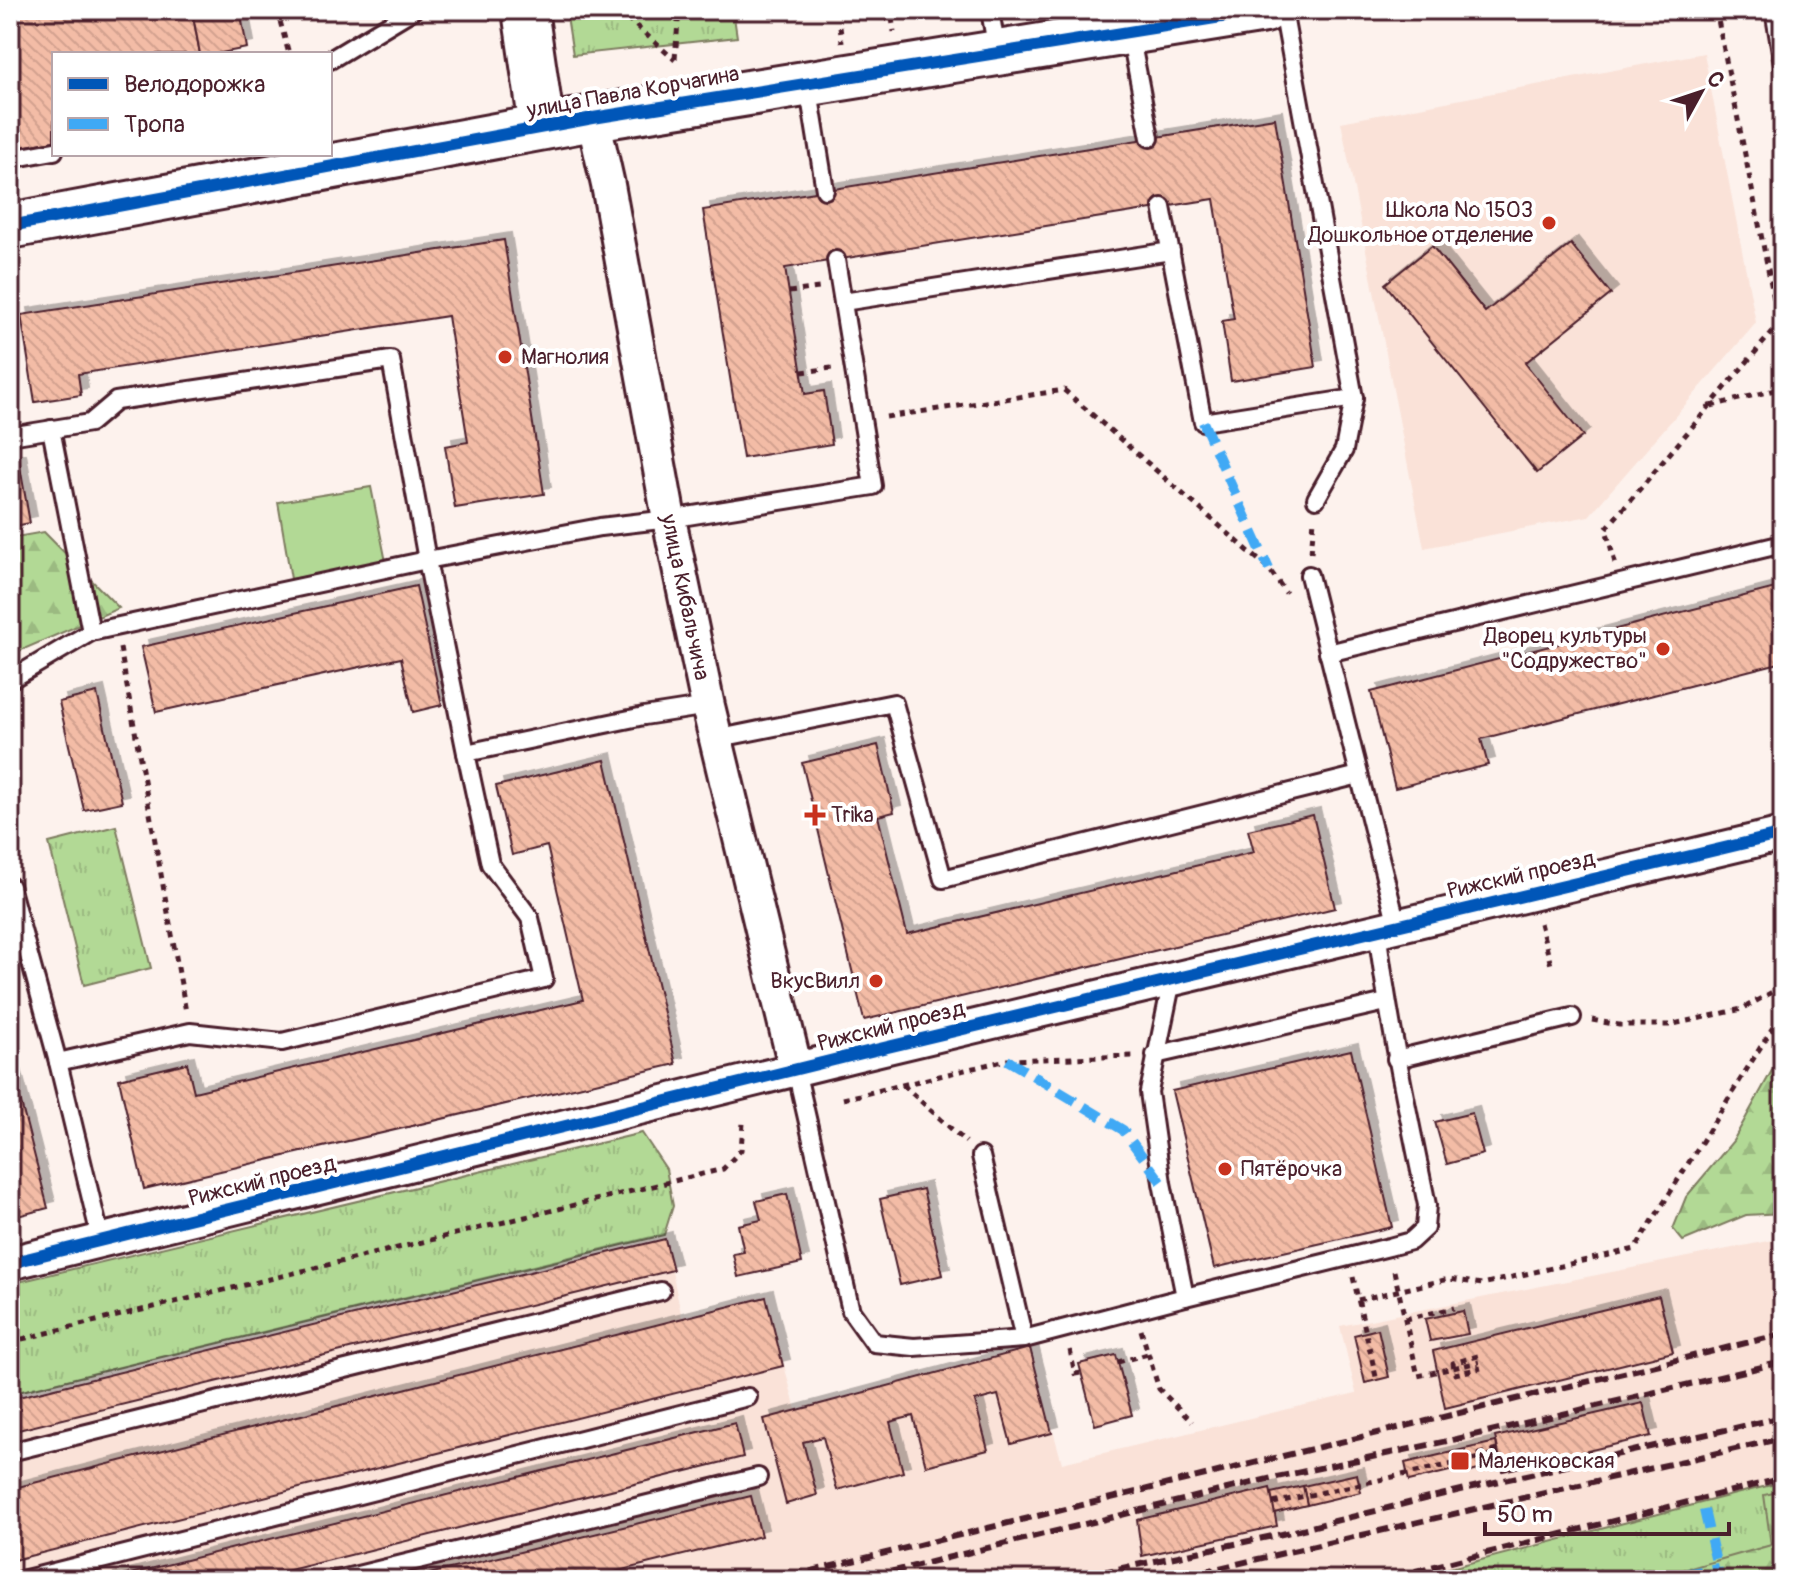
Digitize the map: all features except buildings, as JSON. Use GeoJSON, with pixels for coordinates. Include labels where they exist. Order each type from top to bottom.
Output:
{"type":"FeatureCollection","features":[{"type":"Feature","properties":{"kind":"street"},"geometry":{"type":"LineString","coordinates":[[525,10],[542,127]]}},
{"type":"Feature","properties":{"kind":"street","name":"улица Павла Корчагина"},"geometry":{"type":"LineString","coordinates":[[10,226],[309,162],[1265,10]]}},
{"type":"Feature","properties":{"kind":"street","name":"улица Кибальчича"},"geometry":{"type":"LineString","coordinates":[[593,118],[669,519],[715,739],[796,1070]]}},
{"type":"Feature","properties":{"kind":"street","name":"Рижский проезд"},"geometry":{"type":"LineString","coordinates":[[10,1263],[1387,927],[1783,834]]}},
{"type":"Feature","properties":{"kind":"lane"},"geometry":{"type":"LineString","coordinates":[[332,59],[413,10]]}},
{"type":"Feature","properties":{"kind":"lane"},"geometry":{"type":"LineString","coordinates":[[990,10],[997,53]]}},
{"type":"Feature","properties":{"kind":"lane"},"geometry":{"type":"LineString","coordinates":[[1283,10],[1354,398],[1344,450],[1316,499]]}},
{"type":"Feature","properties":{"kind":"lane"},"geometry":{"type":"LineString","coordinates":[[1774,10],[1783,64]]}},
{"type":"Feature","properties":{"kind":"lane"},"geometry":{"type":"LineString","coordinates":[[1130,32],[1150,138]]}},
{"type":"Feature","properties":{"kind":"lane"},"geometry":{"type":"LineString","coordinates":[[808,83],[825,190]]}},
{"type":"Feature","properties":{"kind":"lane"},"geometry":{"type":"LineString","coordinates":[[10,159],[52,151]]}},
{"type":"Feature","properties":{"kind":"lane"},"geometry":{"type":"LineString","coordinates":[[1162,207],[1203,422],[1354,398]]}},
{"type":"Feature","properties":{"kind":"lane"},"geometry":{"type":"LineString","coordinates":[[843,302],[1171,251]]}},
{"type":"Feature","properties":{"kind":"lane"},"geometry":{"type":"LineString","coordinates":[[10,680],[91,632],[427,560],[600,527],[873,486],[836,260]]}},
{"type":"Feature","properties":{"kind":"lane"},"geometry":{"type":"LineString","coordinates":[[10,436],[90,423],[116,401],[391,360],[427,560],[490,864],[530,918],[544,979],[282,1042],[190,1032],[58,1062]]}},
{"type":"Feature","properties":{"kind":"lane"},"geometry":{"type":"LineString","coordinates":[[51,429],[91,632]]}},
{"type":"Feature","properties":{"kind":"lane"},"geometry":{"type":"LineString","coordinates":[[1328,653],[1783,544]]}},
{"type":"Feature","properties":{"kind":"lane"},"geometry":{"type":"LineString","coordinates":[[796,1070],[851,1311],[874,1343],[914,1347],[1024,1339],[1411,1241],[1425,1228],[1427,1205],[1386,1002],[1387,927],[1359,775],[1309,575]]}},
{"type":"Feature","properties":{"kind":"lane"},"geometry":{"type":"LineString","coordinates":[[715,739],[894,703],[943,879],[1359,775]]}},
{"type":"Feature","properties":{"kind":"lane"},"geometry":{"type":"LineString","coordinates":[[466,753],[708,706]]}},
{"type":"Feature","properties":{"kind":"lane"},"geometry":{"type":"LineString","coordinates":[[10,873],[10,886],[58,1062],[101,1240]]}},
{"type":"Feature","properties":{"kind":"lane"},"geometry":{"type":"LineString","coordinates":[[1172,980],[1149,1092],[1162,1183],[1185,1297]]}},
{"type":"Feature","properties":{"kind":"lane"},"geometry":{"type":"LineString","coordinates":[[1155,1055],[1386,1002]]}},
{"type":"Feature","properties":{"kind":"lane"},"geometry":{"type":"LineString","coordinates":[[1396,1059],[1572,1017]]}},
{"type":"Feature","properties":{"kind":"lane"},"geometry":{"type":"LineString","coordinates":[[981,1156],[1024,1339]]}},
{"type":"Feature","properties":{"kind":"lane"},"geometry":{"type":"LineString","coordinates":[[10,1452],[661,1291]]}},
{"type":"Feature","properties":{"kind":"lane"},"geometry":{"type":"LineString","coordinates":[[22,1580],[748,1397]]}},
{"type":"Feature","properties":{"kind":"lane"},"geometry":{"type":"LineString","coordinates":[[337,1580],[758,1477]]}},
{"type":"Feature","properties":{"kind":"path"},"geometry":{"type":"LineString","coordinates":[[277,10],[288,52]]}},
{"type":"Feature","properties":{"kind":"path"},"geometry":{"type":"LineString","coordinates":[[618,10],[675,60],[679,10]]}},
{"type":"Feature","properties":{"kind":"path"},"geometry":{"type":"LineString","coordinates":[[1621,583],[1606,529],[1781,324],[1716,10]]}},
{"type":"Feature","properties":{"kind":"path"},"geometry":{"type":"LineString","coordinates":[[892,18],[894,34]]}},
{"type":"Feature","properties":{"kind":"path"},"geometry":{"type":"LineString","coordinates":[[840,27],[842,43]]}},
{"type":"Feature","properties":{"kind":"path"},"geometry":{"type":"LineString","coordinates":[[1710,406],[1783,388]]}},
{"type":"Feature","properties":{"kind":"path"},"geometry":{"type":"LineString","coordinates":[[861,421],[1064,390],[1269,569],[1286,593]]}},
{"type":"Feature","properties":{"kind":"path"},"geometry":{"type":"LineString","coordinates":[[1309,575],[1316,499]]}},
{"type":"Feature","properties":{"kind":"path"},"geometry":{"type":"LineString","coordinates":[[116,627],[190,1032]]}},
{"type":"Feature","properties":{"kind":"path"},"geometry":{"type":"LineString","coordinates":[[1572,1017],[1619,1025],[1669,1025],[1742,1009],[1783,986]]}},
{"type":"Feature","properties":{"kind":"path"},"geometry":{"type":"LineString","coordinates":[[1358,1300],[1449,1279],[1482,1284],[1635,1249],[1783,1011]]}},
{"type":"Feature","properties":{"kind":"path"},"geometry":{"type":"LineString","coordinates":[[843,1099],[1007,1060],[1155,1055]]}},
{"type":"Feature","properties":{"kind":"path"},"geometry":{"type":"LineString","coordinates":[[903,1085],[981,1156]]}},
{"type":"Feature","properties":{"kind":"path"},"geometry":{"type":"LineString","coordinates":[[10,1342],[723,1169],[741,1150],[743,1123]]}},
{"type":"Feature","properties":{"kind":"path"},"geometry":{"type":"LineString","coordinates":[[1348,1256],[1377,1381]]}},
{"type":"Feature","properties":{"kind":"path"},"geometry":{"type":"LineString","coordinates":[[1399,1291],[1418,1376],[1454,1368]]}},
{"type":"Feature","properties":{"kind":"path"},"geometry":{"type":"LineString","coordinates":[[1405,1319],[1454,1308]]}},
{"type":"Feature","properties":{"kind":"path"},"geometry":{"type":"LineString","coordinates":[[1135,1310],[1159,1389],[1192,1422]]}},
{"type":"Feature","properties":{"kind":"path"},"geometry":{"type":"LineString","coordinates":[[1118,1362],[1148,1354]]}},
{"type":"Feature","properties":{"kind":"path"},"geometry":{"type":"LineString","coordinates":[[1479,1362],[1455,1374],[1454,1368],[1453,1363],[1479,1362]]}},
{"type":"Feature","properties":{"kind":"path"},"geometry":{"type":"LineString","coordinates":[[1273,1503],[1498,1454]]}},
{"type":"Feature","properties":{"kind":"shaded area","name":"Школа № 1503 Дошкольное отделение"},"geometry":{"type":"Polygon","coordinates":[[[1704,53],[1756,323],[1589,516],[1424,548],[1341,122],[1704,53]]]}},
{"type":"Feature","properties":{"kind":"shaded area"},"geometry":{"type":"Polygon","coordinates":[[[1783,1238],[1783,1482],[1404,1580],[10,1580],[10,1399],[665,1239],[682,1318],[766,1297],[796,1410],[1030,1348],[1062,1463],[1356,1393],[1340,1326],[1783,1238]]]}},
{"type":"Feature","properties":{"kind":"green space"},"geometry":{"type":"Polygon","coordinates":[[[566,10],[733,10],[737,37],[573,55],[566,10]]]}},
{"type":"Feature","properties":{"kind":"green space"},"geometry":{"type":"Polygon","coordinates":[[[371,487],[386,562],[291,579],[278,502],[371,487]]]}},
{"type":"Feature","properties":{"kind":"green space"},"geometry":{"type":"Polygon","coordinates":[[[44,532],[119,608],[10,655],[10,538],[44,532]]]}},
{"type":"Feature","properties":{"kind":"green space"},"geometry":{"type":"Polygon","coordinates":[[[116,826],[151,968],[84,985],[49,843],[116,826]]]}},
{"type":"Feature","properties":{"kind":"green space"},"geometry":{"type":"Polygon","coordinates":[[[1783,1060],[1783,1213],[1746,1215],[1683,1241],[1673,1229],[1686,1197],[1733,1141],[1775,1065],[1783,1060]]]}},
{"type":"Feature","properties":{"kind":"green space"},"geometry":{"type":"Polygon","coordinates":[[[642,1133],[666,1169],[673,1206],[664,1235],[10,1394],[10,1284],[642,1133]]]}},
{"type":"Feature","properties":{"kind":"green space"},"geometry":{"type":"Polygon","coordinates":[[[1783,1482],[1783,1580],[1404,1580],[1751,1490],[1783,1482]]]}},
{"type":"Feature","properties":{"kind":"green space"},"geometry":{"type":"Polygon","coordinates":[[[1783,1491],[1783,1580],[1649,1580],[1771,1545],[1764,1495],[1783,1491]]]}},
{"type":"Feature","properties":{"kind":"railway"},"geometry":{"type":"LineString","coordinates":[[775,1580],[1783,1334]]}},
{"type":"Feature","properties":{"kind":"railway"},"geometry":{"type":"LineString","coordinates":[[857,1580],[1272,1478],[1457,1439],[1783,1362]]}},
{"type":"Feature","properties":{"kind":"railway"},"geometry":{"type":"LineString","coordinates":[[1066,1580],[1282,1534],[1783,1417]]}},
{"type":"Feature","properties":{"kind":"railway"},"geometry":{"type":"LineString","coordinates":[[1167,1580],[1783,1438]]}},
{"type":"Feature","properties":{"kind":"railway"},"geometry":{"type":"LineString","coordinates":[[1380,1580],[1783,1478]]}},
{"type":"Feature","properties":{"kind":"marked path"},"geometry":{"type":"LineString","coordinates":[[1203,422],[1269,569]]}},
{"type":"Feature","properties":{"kind":"marked path"},"geometry":{"type":"LineString","coordinates":[[1007,1060],[1123,1130],[1162,1183]]}},
{"type":"Feature","properties":{"kind":"marked path"},"geometry":{"type":"LineString","coordinates":[[1704,1510],[1720,1580]]}},
{"type":"Feature","properties":{"kind":"marked path"},"geometry":{"type":"LineString","coordinates":[[1652,1580],[1718,1568]]}},
{"type":"Feature","properties":{"kind":"cycle path"},"geometry":{"type":"LineString","coordinates":[[10,226],[593,118],[1265,10]]}},
{"type":"Feature","properties":{"kind":"cycle path"},"geometry":{"type":"LineString","coordinates":[[10,1263],[854,1055],[1783,834]]}},
{"type":"Feature","properties":{"kind":"place","name":"Школа № 1503 Дошкольное отделение"},"geometry":{"type":"Point","coordinates":[1549,223]}},
{"type":"Feature","properties":{"kind":"place","name":"Магнолия"},"geometry":{"type":"Point","coordinates":[505,357]}},
{"type":"Feature","properties":{"kind":"place","name":"Дворец культуры \"Содружество\""},"geometry":{"type":"Point","coordinates":[1663,649]}},
{"type":"Feature","properties":{"kind":"place","name":"Trika"},"geometry":{"type":"Point","coordinates":[815,815]}},
{"type":"Feature","properties":{"kind":"place","name":"ВкусВилл"},"geometry":{"type":"Point","coordinates":[876,981]}},
{"type":"Feature","properties":{"kind":"place","name":"Пятёрочка"},"geometry":{"type":"Point","coordinates":[1225,1169]}},
{"type":"Feature","properties":{"kind":"place","name":"Маленковская"},"geometry":{"type":"Point","coordinates":[1460,1461]}}]}
